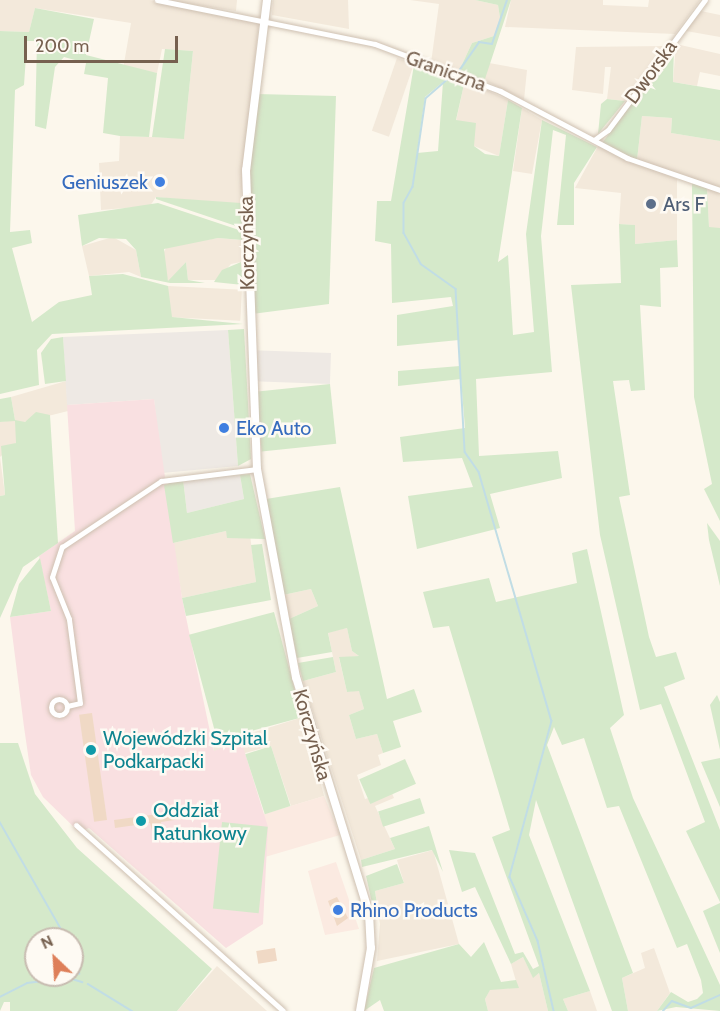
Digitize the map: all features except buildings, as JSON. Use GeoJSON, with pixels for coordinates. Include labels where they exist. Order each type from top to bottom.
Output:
{"type":"FeatureCollection","features":[{"type":"Feature","properties":{"kind":"main road","name":"Korczyńska"},"geometry":{"type":"LineString","coordinates":[[267,0],[246,170],[257,469],[296,677],[369,913],[371,948],[363,998],[358,1011]]}},
{"type":"Feature","properties":{"kind":"street","name":"Graniczna"},"geometry":{"type":"LineString","coordinates":[[157,0],[264,18],[375,44],[500,91],[627,158],[720,190]]}},
{"type":"Feature","properties":{"kind":"street","name":"Dworska"},"geometry":{"type":"LineString","coordinates":[[594,140],[608,130],[705,0]]}},
{"type":"Feature","properties":{"kind":"street"},"geometry":{"type":"LineString","coordinates":[[67,706],[80,703],[69,619],[52,577],[62,547],[161,481],[257,469]]}},
{"type":"Feature","properties":{"kind":"street"},"geometry":{"type":"LineString","coordinates":[[76,825],[283,1011]]}},
{"type":"Feature","properties":{"kind":"shaded area"},"geometry":{"type":"Polygon","coordinates":[[[0,0],[150,0],[253,17],[259,22],[240,205],[156,197],[150,206],[101,210],[99,163],[119,161],[120,136],[184,138],[193,51],[162,49],[157,73],[123,69],[131,23],[35,8],[29,32],[0,31],[0,0]]]}},
{"type":"Feature","properties":{"kind":"shaded area"},"geometry":{"type":"Polygon","coordinates":[[[164,0],[237,0],[236,11],[164,0]]]}},
{"type":"Feature","properties":{"kind":"shaded area"},"geometry":{"type":"Polygon","coordinates":[[[273,0],[348,0],[349,29],[272,15],[273,0]]]}},
{"type":"Feature","properties":{"kind":"shaded area"},"geometry":{"type":"Polygon","coordinates":[[[410,0],[475,0],[498,5],[500,18],[494,36],[472,43],[458,73],[431,63],[439,4],[410,0]]]}},
{"type":"Feature","properties":{"kind":"shaded area"},"geometry":{"type":"Polygon","coordinates":[[[511,0],[603,0],[603,5],[648,7],[649,0],[700,0],[675,34],[505,27],[511,0]]]}},
{"type":"Feature","properties":{"kind":"shaded area"},"geometry":{"type":"Polygon","coordinates":[[[701,11],[720,15],[720,37],[686,31],[701,11]]]}},
{"type":"Feature","properties":{"kind":"shaded area"},"geometry":{"type":"Polygon","coordinates":[[[676,44],[720,54],[720,76],[700,72],[697,86],[673,82],[676,44]]]}},
{"type":"Feature","properties":{"kind":"shaded area"},"geometry":{"type":"Polygon","coordinates":[[[665,46],[625,101],[607,99],[611,67],[605,67],[603,94],[572,90],[576,47],[665,46]]]}},
{"type":"Feature","properties":{"kind":"shaded area"},"geometry":{"type":"Polygon","coordinates":[[[397,58],[414,64],[389,137],[372,131],[397,58]]]}},
{"type":"Feature","properties":{"kind":"shaded area"},"geometry":{"type":"Polygon","coordinates":[[[489,63],[527,70],[524,100],[484,80],[489,63]]]}},
{"type":"Feature","properties":{"kind":"shaded area"},"geometry":{"type":"Polygon","coordinates":[[[465,80],[508,100],[499,156],[474,146],[456,121],[465,80]]]}},
{"type":"Feature","properties":{"kind":"shaded area"},"geometry":{"type":"Polygon","coordinates":[[[522,108],[542,120],[532,174],[513,171],[522,108]]]}},
{"type":"Feature","properties":{"kind":"shaded area"},"geometry":{"type":"Polygon","coordinates":[[[642,116],[672,118],[671,133],[720,141],[720,188],[637,160],[642,116]]]}},
{"type":"Feature","properties":{"kind":"shaded area"},"geometry":{"type":"Polygon","coordinates":[[[598,146],[677,179],[677,240],[635,244],[634,225],[619,224],[621,193],[575,188],[598,146]]]}},
{"type":"Feature","properties":{"kind":"shaded area"},"geometry":{"type":"Polygon","coordinates":[[[707,188],[720,192],[720,228],[709,228],[707,188]]]}},
{"type":"Feature","properties":{"kind":"shaded area"},"geometry":{"type":"Polygon","coordinates":[[[113,237],[136,250],[141,277],[129,272],[89,276],[82,246],[113,237]]]}},
{"type":"Feature","properties":{"kind":"shaded area"},"geometry":{"type":"Polygon","coordinates":[[[218,238],[241,240],[241,262],[231,264],[217,280],[188,280],[186,262],[168,282],[162,256],[167,246],[218,238]]]}},
{"type":"Feature","properties":{"kind":"shaded area"},"geometry":{"type":"Polygon","coordinates":[[[168,286],[242,290],[240,321],[166,317],[168,286]]]}},
{"type":"Feature","properties":{"kind":"shaded area"},"geometry":{"type":"Polygon","coordinates":[[[228,330],[238,466],[162,473],[154,399],[67,405],[63,337],[228,330]]]}},
{"type":"Feature","properties":{"kind":"shaded area"},"geometry":{"type":"Polygon","coordinates":[[[252,350],[331,353],[330,384],[251,381],[252,350]]]}},
{"type":"Feature","properties":{"kind":"shaded area"},"geometry":{"type":"Polygon","coordinates":[[[66,381],[68,411],[24,422],[16,443],[0,457],[0,422],[15,420],[11,397],[66,381]]]}},
{"type":"Feature","properties":{"kind":"shaded area"},"geometry":{"type":"Polygon","coordinates":[[[154,399],[182,598],[214,751],[241,740],[268,827],[263,924],[226,948],[89,828],[79,832],[43,797],[31,775],[24,727],[10,617],[51,611],[39,556],[75,531],[67,405],[154,399]]]}},
{"type":"Feature","properties":{"kind":"shaded area"},"geometry":{"type":"Polygon","coordinates":[[[0,457],[5,495],[0,496],[0,457]]]}},
{"type":"Feature","properties":{"kind":"shaded area"},"geometry":{"type":"Polygon","coordinates":[[[240,475],[244,499],[187,513],[183,479],[240,475]]]}},
{"type":"Feature","properties":{"kind":"shaded area"},"geometry":{"type":"Polygon","coordinates":[[[226,531],[228,538],[250,535],[256,582],[182,598],[173,543],[226,531]]]}},
{"type":"Feature","properties":{"kind":"shaded area"},"geometry":{"type":"Polygon","coordinates":[[[311,589],[318,606],[289,619],[283,595],[311,589]]]}},
{"type":"Feature","properties":{"kind":"shaded area"},"geometry":{"type":"Polygon","coordinates":[[[347,628],[352,651],[359,656],[339,658],[347,692],[359,690],[364,709],[349,715],[356,739],[377,734],[383,753],[378,755],[381,765],[357,775],[365,799],[391,791],[394,798],[375,806],[395,849],[361,860],[303,681],[336,672],[328,632],[347,628]]]}},
{"type":"Feature","properties":{"kind":"shaded area"},"geometry":{"type":"Polygon","coordinates":[[[303,717],[324,796],[291,806],[271,746],[245,753],[214,751],[213,745],[303,717]]]}},
{"type":"Feature","properties":{"kind":"shaded area"},"geometry":{"type":"Polygon","coordinates":[[[324,796],[340,835],[265,857],[264,814],[324,796]]]}},
{"type":"Feature","properties":{"kind":"shaded area"},"geometry":{"type":"Polygon","coordinates":[[[433,850],[459,944],[377,961],[380,924],[375,891],[404,883],[397,860],[433,850]]]}},
{"type":"Feature","properties":{"kind":"shaded area"},"geometry":{"type":"Polygon","coordinates":[[[336,862],[359,929],[325,935],[308,871],[336,862]]]}},
{"type":"Feature","properties":{"kind":"shaded area"},"geometry":{"type":"Polygon","coordinates":[[[654,948],[670,993],[657,1011],[628,1011],[622,978],[645,968],[641,953],[654,948]]]}},
{"type":"Feature","properties":{"kind":"shaded area"},"geometry":{"type":"Polygon","coordinates":[[[523,957],[533,977],[539,973],[548,1011],[488,1011],[485,999],[490,989],[518,988],[511,964],[523,957]]]}},
{"type":"Feature","properties":{"kind":"shaded area"},"geometry":{"type":"Polygon","coordinates":[[[217,966],[267,1011],[177,1011],[217,966]]]}},
{"type":"Feature","properties":{"kind":"shaded area"},"geometry":{"type":"Polygon","coordinates":[[[590,991],[597,1011],[568,1011],[563,999],[590,991]]]}},
{"type":"Feature","properties":{"kind":"green space"},"geometry":{"type":"Polygon","coordinates":[[[475,0],[511,0],[484,82],[458,73],[472,43],[494,36],[500,18],[498,5],[475,0]]]}},
{"type":"Feature","properties":{"kind":"green space"},"geometry":{"type":"Polygon","coordinates":[[[35,8],[94,19],[86,55],[157,73],[149,137],[120,136],[103,133],[108,78],[84,74],[86,63],[64,57],[55,67],[46,129],[35,126],[37,41],[27,41],[24,85],[15,90],[10,232],[30,230],[32,243],[12,248],[32,322],[59,302],[92,295],[89,276],[123,274],[168,286],[172,317],[243,324],[52,334],[37,350],[39,385],[0,394],[0,31],[29,32],[35,8]]]}},
{"type":"Feature","properties":{"kind":"green space"},"geometry":{"type":"Polygon","coordinates":[[[674,47],[673,82],[720,90],[720,141],[671,133],[672,118],[642,116],[637,160],[602,143],[674,47]]]}},
{"type":"Feature","properties":{"kind":"green space"},"geometry":{"type":"Polygon","coordinates":[[[165,49],[193,51],[184,139],[152,137],[165,49]]]}},
{"type":"Feature","properties":{"kind":"green space"},"geometry":{"type":"Polygon","coordinates":[[[407,58],[465,80],[456,120],[476,123],[474,146],[485,154],[499,156],[508,100],[522,108],[498,262],[508,255],[513,335],[534,332],[526,234],[542,120],[597,147],[574,183],[574,225],[557,225],[566,135],[553,130],[541,236],[552,372],[476,379],[479,456],[558,451],[562,478],[490,494],[500,528],[417,549],[408,496],[473,487],[462,458],[403,462],[400,437],[465,428],[461,379],[398,386],[398,371],[460,366],[459,340],[397,346],[397,315],[453,306],[451,297],[392,303],[391,244],[375,241],[377,201],[391,201],[414,65],[407,58]],[[443,82],[425,97],[417,153],[438,151],[443,82]]]}},
{"type":"Feature","properties":{"kind":"green space"},"geometry":{"type":"Polygon","coordinates":[[[257,94],[336,96],[329,304],[252,314],[249,185],[257,94]]]}},
{"type":"Feature","properties":{"kind":"green space"},"geometry":{"type":"Polygon","coordinates":[[[607,99],[625,101],[598,134],[601,104],[607,99]]]}},
{"type":"Feature","properties":{"kind":"green space"},"geometry":{"type":"Polygon","coordinates":[[[692,183],[707,188],[709,227],[720,228],[720,521],[704,489],[712,484],[694,397],[692,183]]]}},
{"type":"Feature","properties":{"kind":"green space"},"geometry":{"type":"Polygon","coordinates":[[[156,197],[241,203],[242,228],[156,199],[156,197]]]}},
{"type":"Feature","properties":{"kind":"green space"},"geometry":{"type":"Polygon","coordinates":[[[158,203],[242,231],[242,240],[218,238],[164,249],[168,281],[186,262],[188,280],[205,283],[170,283],[141,277],[136,250],[126,239],[99,238],[82,246],[78,215],[158,203]]]}},
{"type":"Feature","properties":{"kind":"green space"},"geometry":{"type":"Polygon","coordinates":[[[619,224],[635,225],[635,244],[677,240],[678,267],[660,268],[661,307],[640,305],[645,390],[631,391],[629,380],[613,381],[630,495],[619,497],[649,637],[656,657],[676,652],[685,679],[664,687],[720,830],[720,902],[686,831],[705,822],[661,704],[640,710],[600,535],[571,285],[621,283],[619,224]]]}},
{"type":"Feature","properties":{"kind":"green space"},"geometry":{"type":"Polygon","coordinates":[[[241,262],[243,285],[214,282],[222,270],[241,262]]]}},
{"type":"Feature","properties":{"kind":"green space"},"geometry":{"type":"Polygon","coordinates":[[[244,329],[251,459],[238,466],[228,330],[244,329]]]}},
{"type":"Feature","properties":{"kind":"green space"},"geometry":{"type":"Polygon","coordinates":[[[63,337],[66,381],[45,384],[41,353],[51,339],[63,337]]]}},
{"type":"Feature","properties":{"kind":"green space"},"geometry":{"type":"Polygon","coordinates":[[[330,384],[336,444],[262,452],[255,392],[330,384]]]}},
{"type":"Feature","properties":{"kind":"green space"},"geometry":{"type":"Polygon","coordinates":[[[11,397],[15,420],[25,422],[36,412],[50,415],[58,543],[23,567],[0,618],[0,496],[5,495],[1,446],[16,443],[15,421],[0,422],[0,399],[11,397]]]}},
{"type":"Feature","properties":{"kind":"green space"},"geometry":{"type":"Polygon","coordinates":[[[250,474],[265,539],[227,538],[226,531],[173,543],[164,485],[183,479],[187,513],[244,499],[240,475],[250,474]]]}},
{"type":"Feature","properties":{"kind":"green space"},"geometry":{"type":"Polygon","coordinates":[[[340,487],[387,699],[414,689],[422,712],[393,721],[401,747],[383,753],[377,734],[356,739],[349,715],[364,709],[359,691],[347,692],[339,657],[359,656],[352,651],[347,628],[328,633],[332,652],[297,658],[289,619],[318,606],[311,589],[283,595],[266,499],[340,487]]]}},
{"type":"Feature","properties":{"kind":"green space"},"geometry":{"type":"Polygon","coordinates":[[[707,523],[720,541],[720,586],[709,540],[707,523]]]}},
{"type":"Feature","properties":{"kind":"green space"},"geometry":{"type":"Polygon","coordinates":[[[262,544],[271,600],[186,616],[182,598],[256,582],[251,545],[262,544]]]}},
{"type":"Feature","properties":{"kind":"green space"},"geometry":{"type":"Polygon","coordinates":[[[587,549],[624,715],[610,728],[633,798],[720,985],[720,1011],[676,1007],[657,1011],[671,992],[688,1002],[697,999],[703,993],[701,980],[687,944],[677,948],[619,806],[607,808],[584,738],[562,745],[554,727],[547,745],[633,973],[622,978],[628,1011],[612,1011],[536,800],[529,835],[590,991],[563,999],[568,1011],[548,1011],[539,973],[533,978],[523,957],[511,964],[475,887],[462,892],[449,850],[475,853],[515,954],[523,952],[533,969],[539,966],[492,837],[510,830],[449,626],[433,628],[423,592],[489,578],[496,602],[577,583],[572,553],[587,549]]]}},
{"type":"Feature","properties":{"kind":"green space"},"geometry":{"type":"Polygon","coordinates":[[[40,558],[51,611],[10,617],[19,584],[40,558]]]}},
{"type":"Feature","properties":{"kind":"green space"},"geometry":{"type":"Polygon","coordinates":[[[274,612],[302,717],[217,740],[189,635],[274,612]]]}},
{"type":"Feature","properties":{"kind":"green space"},"geometry":{"type":"Polygon","coordinates":[[[333,657],[336,672],[303,681],[298,663],[333,657]]]}},
{"type":"Feature","properties":{"kind":"green space"},"geometry":{"type":"Polygon","coordinates":[[[717,695],[720,702],[720,750],[710,705],[717,695]]]}},
{"type":"Feature","properties":{"kind":"green space"},"geometry":{"type":"Polygon","coordinates":[[[0,743],[18,743],[35,794],[77,848],[212,969],[177,1011],[10,1011],[10,1002],[4,1002],[0,1011],[0,743]]]}},
{"type":"Feature","properties":{"kind":"green space"},"geometry":{"type":"Polygon","coordinates":[[[271,746],[290,806],[265,814],[245,754],[271,746]]]}},
{"type":"Feature","properties":{"kind":"green space"},"geometry":{"type":"Polygon","coordinates":[[[720,758],[720,807],[701,762],[720,758]]]}},
{"type":"Feature","properties":{"kind":"green space"},"geometry":{"type":"Polygon","coordinates":[[[405,759],[416,784],[370,804],[359,779],[405,759]]]}},
{"type":"Feature","properties":{"kind":"green space"},"geometry":{"type":"Polygon","coordinates":[[[420,798],[425,813],[383,827],[378,812],[420,798]]]}},
{"type":"Feature","properties":{"kind":"green space"},"geometry":{"type":"Polygon","coordinates":[[[222,822],[268,827],[259,913],[213,909],[222,822]]]}},
{"type":"Feature","properties":{"kind":"green space"},"geometry":{"type":"Polygon","coordinates":[[[429,826],[443,872],[432,850],[362,867],[361,860],[395,849],[390,838],[429,826]]]}},
{"type":"Feature","properties":{"kind":"green space"},"geometry":{"type":"Polygon","coordinates":[[[397,864],[404,883],[375,891],[377,904],[372,903],[366,876],[397,864]]]}},
{"type":"Feature","properties":{"kind":"green space"},"geometry":{"type":"Polygon","coordinates":[[[720,903],[720,953],[703,911],[720,903]]]}},
{"type":"Feature","properties":{"kind":"green space"},"geometry":{"type":"Polygon","coordinates":[[[484,942],[501,982],[516,980],[519,988],[490,990],[485,999],[488,1011],[384,1011],[380,1000],[364,1011],[374,968],[459,944],[471,957],[484,942]]]}},
{"type":"Feature","properties":{"kind":"waterway"},"geometry":{"type":"LineString","coordinates":[[459,71],[479,42],[492,44],[507,0]]}},
{"type":"Feature","properties":{"kind":"waterway"},"geometry":{"type":"LineString","coordinates":[[451,77],[426,99],[413,187],[404,203],[404,233],[421,264],[456,289],[465,452],[479,472],[552,721],[510,877],[538,941],[554,1011]]}},
{"type":"Feature","properties":{"kind":"waterway"},"geometry":{"type":"LineString","coordinates":[[0,822],[60,927]]}},
{"type":"Feature","properties":{"kind":"waterway"},"geometry":{"type":"LineString","coordinates":[[88,984],[132,1011]]}},
{"type":"Feature","properties":{"kind":"waterway"},"geometry":{"type":"LineString","coordinates":[[0,997],[24,985]]}},
{"type":"Feature","properties":{"kind":"waterway"},"geometry":{"type":"LineString","coordinates":[[663,1011],[672,1001],[691,1008],[720,995]]}},
{"type":"Feature","properties":{"kind":"place","name":"Geniuszek"},"geometry":{"type":"Point","coordinates":[160,182]}},
{"type":"Feature","properties":{"kind":"place","name":"Ars F"},"geometry":{"type":"Point","coordinates":[651,204]}},
{"type":"Feature","properties":{"kind":"place","name":"Eko Auto"},"geometry":{"type":"Point","coordinates":[224,428]}},
{"type":"Feature","properties":{"kind":"place","name":"Wojewódzki Szpital Podkarpacki"},"geometry":{"type":"Point","coordinates":[91,750]}},
{"type":"Feature","properties":{"kind":"place","name":"Oddział Ratunkowy"},"geometry":{"type":"Point","coordinates":[141,821]}},
{"type":"Feature","properties":{"kind":"place","name":"Rhino Products"},"geometry":{"type":"Point","coordinates":[338,910]}}]}
